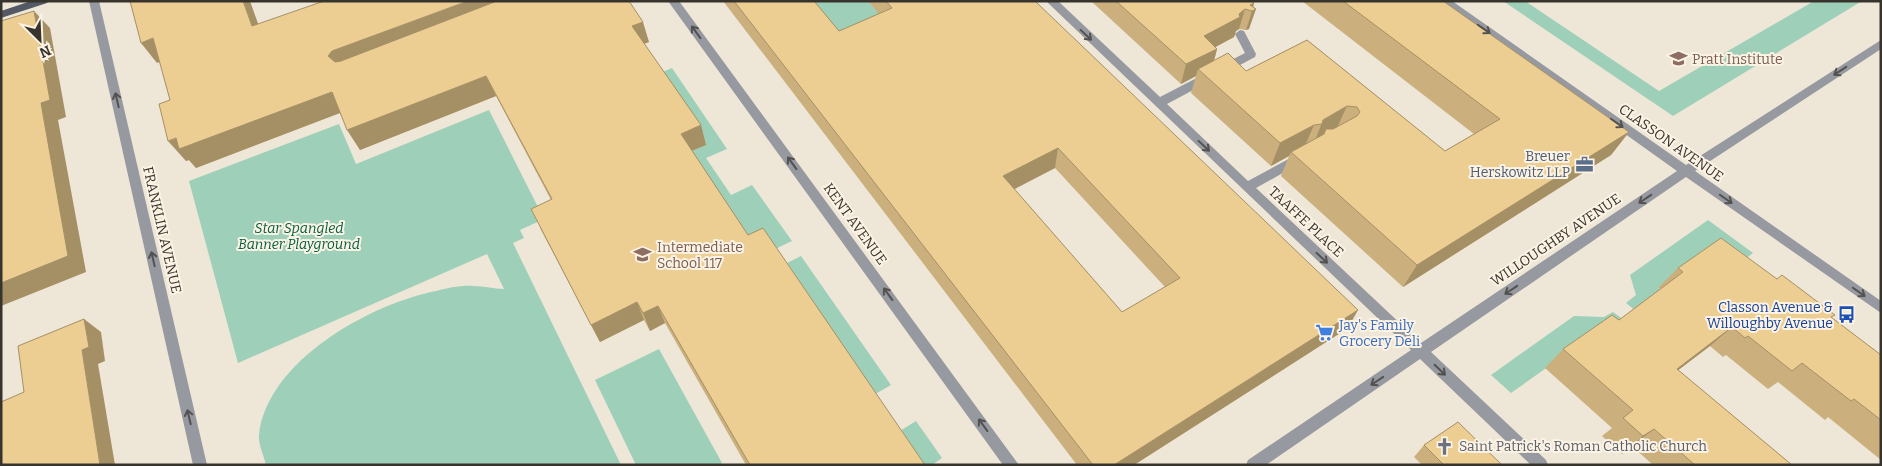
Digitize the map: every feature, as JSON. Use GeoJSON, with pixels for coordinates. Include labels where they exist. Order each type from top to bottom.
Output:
{"type":"FeatureCollection","features":[{"type":"Feature","properties":{"kind":"main road"},"geometry":{"type":"LineString","coordinates":[[1,15],[43,1]]}},
{"type":"Feature","properties":{"kind":"street","name":"FRANKLIN AVENUE"},"geometry":{"type":"LineString","coordinates":[[94,1],[200,465]]}},
{"type":"Feature","properties":{"kind":"street","name":"KENT AVENUE"},"geometry":{"type":"LineString","coordinates":[[673,1],[1012,465]]}},
{"type":"Feature","properties":{"kind":"street","name":"TAAFFE PLACE"},"geometry":{"type":"LineString","coordinates":[[1051,1],[1540,465]]}},
{"type":"Feature","properties":{"kind":"street","name":"CLASSON AVENUE"},"geometry":{"type":"LineString","coordinates":[[1444,1],[1881,308]]}},
{"type":"Feature","properties":{"kind":"street"},"geometry":{"type":"LineString","coordinates":[[1159,103],[1251,54],[1240,34]]}},
{"type":"Feature","properties":{"kind":"street","name":"WILLOUGHBY AVENUE"},"geometry":{"type":"LineString","coordinates":[[1252,465],[1686,171],[1881,44]]}},
{"type":"Feature","properties":{"kind":"street"},"geometry":{"type":"LineString","coordinates":[[1247,187],[1308,153]]}},
{"type":"Feature","properties":{"kind":"green space"},"geometry":{"type":"Polygon","coordinates":[[[799,1],[868,1],[893,29],[841,51],[799,1]]]}},
{"type":"Feature","properties":{"kind":"green space"},"geometry":{"type":"Polygon","coordinates":[[[1503,1],[1525,1],[1659,91],[1814,1],[1862,1],[1673,116],[1503,1]]]}},
{"type":"Feature","properties":{"kind":"green space"},"geometry":{"type":"Polygon","coordinates":[[[672,68],[727,149],[706,158],[731,195],[752,185],[792,241],[771,251],[752,253],[687,153],[706,144],[658,74],[672,68]]]}},
{"type":"Feature","properties":{"kind":"green space","name":"Star Spangled Banner Playground"},"geometry":{"type":"Polygon","coordinates":[[[489,110],[544,219],[520,230],[524,238],[513,243],[621,465],[266,465],[260,446],[259,435],[266,408],[281,383],[301,360],[326,340],[353,323],[410,298],[460,286],[504,289],[487,254],[238,363],[189,181],[339,124],[356,164],[489,110]]]}},
{"type":"Feature","properties":{"kind":"green space"},"geometry":{"type":"Polygon","coordinates":[[[1708,220],[1753,253],[1731,270],[1700,258],[1658,288],[1667,295],[1636,311],[1626,303],[1636,295],[1630,275],[1708,220]]]}},
{"type":"Feature","properties":{"kind":"green space"},"geometry":{"type":"Polygon","coordinates":[[[801,256],[891,385],[870,397],[781,266],[801,256]]]}},
{"type":"Feature","properties":{"kind":"green space"},"geometry":{"type":"Polygon","coordinates":[[[1613,312],[1624,320],[1593,335],[1511,393],[1491,375],[1574,316],[1604,317],[1613,312]]]}},
{"type":"Feature","properties":{"kind":"green space"},"geometry":{"type":"Polygon","coordinates":[[[659,349],[722,463],[718,465],[636,465],[595,380],[659,349]]]}},
{"type":"Feature","properties":{"kind":"green space"},"geometry":{"type":"Polygon","coordinates":[[[916,421],[942,458],[932,465],[916,465],[895,434],[916,421]]]}},
{"type":"Feature","properties":{"kind":"building"},"geometry":{"type":"Polygon","coordinates":[[[130,1],[243,1],[252,26],[324,1],[468,1],[332,51],[328,56],[335,62],[497,1],[629,1],[643,22],[632,26],[701,125],[681,134],[748,235],[763,228],[925,465],[750,465],[658,306],[643,313],[637,302],[591,325],[531,209],[552,199],[486,76],[347,130],[332,92],[179,149],[176,138],[168,141],[159,104],[170,100],[153,38],[141,43],[130,1]]]}},
{"type":"Feature","properties":{"kind":"building"},"geometry":{"type":"Polygon","coordinates":[[[734,1],[814,1],[839,31],[892,8],[886,1],[1035,1],[1358,310],[1114,465],[1093,465],[734,1]],[[1058,148],[1003,176],[1122,312],[1180,278],[1058,148]]]}},
{"type":"Feature","properties":{"kind":"building"},"geometry":{"type":"Polygon","coordinates":[[[1116,1],[1252,1],[1254,3],[1250,5],[1256,9],[1252,11],[1245,9],[1239,14],[1240,17],[1204,36],[1217,49],[1186,64],[1116,1]]]}},
{"type":"Feature","properties":{"kind":"building"},"geometry":{"type":"Polygon","coordinates":[[[1343,1],[1443,1],[1629,132],[1417,265],[1291,152],[1324,134],[1326,129],[1333,129],[1357,116],[1360,112],[1357,107],[1347,106],[1323,120],[1322,124],[1314,125],[1280,143],[1198,69],[1228,53],[1246,71],[1307,40],[1445,151],[1500,119],[1343,1]]]}},
{"type":"Feature","properties":{"kind":"building"},"geometry":{"type":"Polygon","coordinates":[[[34,11],[50,100],[41,103],[68,256],[1,283],[1,21],[34,11]]]}},
{"type":"Feature","properties":{"kind":"building"},"geometry":{"type":"Polygon","coordinates":[[[1721,238],[1777,279],[1782,275],[1835,315],[1831,317],[1881,355],[1881,420],[1854,399],[1851,401],[1802,363],[1792,371],[1748,336],[1745,338],[1732,327],[1677,369],[1792,465],[1695,465],[1654,429],[1643,436],[1623,418],[1633,410],[1563,349],[1612,315],[1619,320],[1683,272],[1678,268],[1721,238]]]}},
{"type":"Feature","properties":{"kind":"building"},"geometry":{"type":"Polygon","coordinates":[[[84,319],[89,347],[82,350],[100,465],[1,465],[1,402],[24,392],[18,346],[84,319]]]}},
{"type":"Feature","properties":{"kind":"building"},"geometry":{"type":"Polygon","coordinates":[[[1458,422],[1502,465],[1444,465],[1424,445],[1458,422]]]}},
{"type":"Feature","properties":{"kind":"place","name":"Pratt Institute"},"geometry":{"type":"Point","coordinates":[1678,59]}},
{"type":"Feature","properties":{"kind":"place","name":"Breuer Herskowitz LLP"},"geometry":{"type":"Point","coordinates":[1584,164]}},
{"type":"Feature","properties":{"kind":"place","name":"Intermediate School 117"},"geometry":{"type":"Point","coordinates":[643,255]}},
{"type":"Feature","properties":{"kind":"place","name":"Classon Avenue & Willoughby Avenue"},"geometry":{"type":"Point","coordinates":[1847,315]}},
{"type":"Feature","properties":{"kind":"place","name":"Jay's Family Grocery Deli"},"geometry":{"type":"Point","coordinates":[1325,333]}},
{"type":"Feature","properties":{"kind":"place","name":"Saint Patrick's Roman Catholic Church"},"geometry":{"type":"Point","coordinates":[1445,446]}}]}
